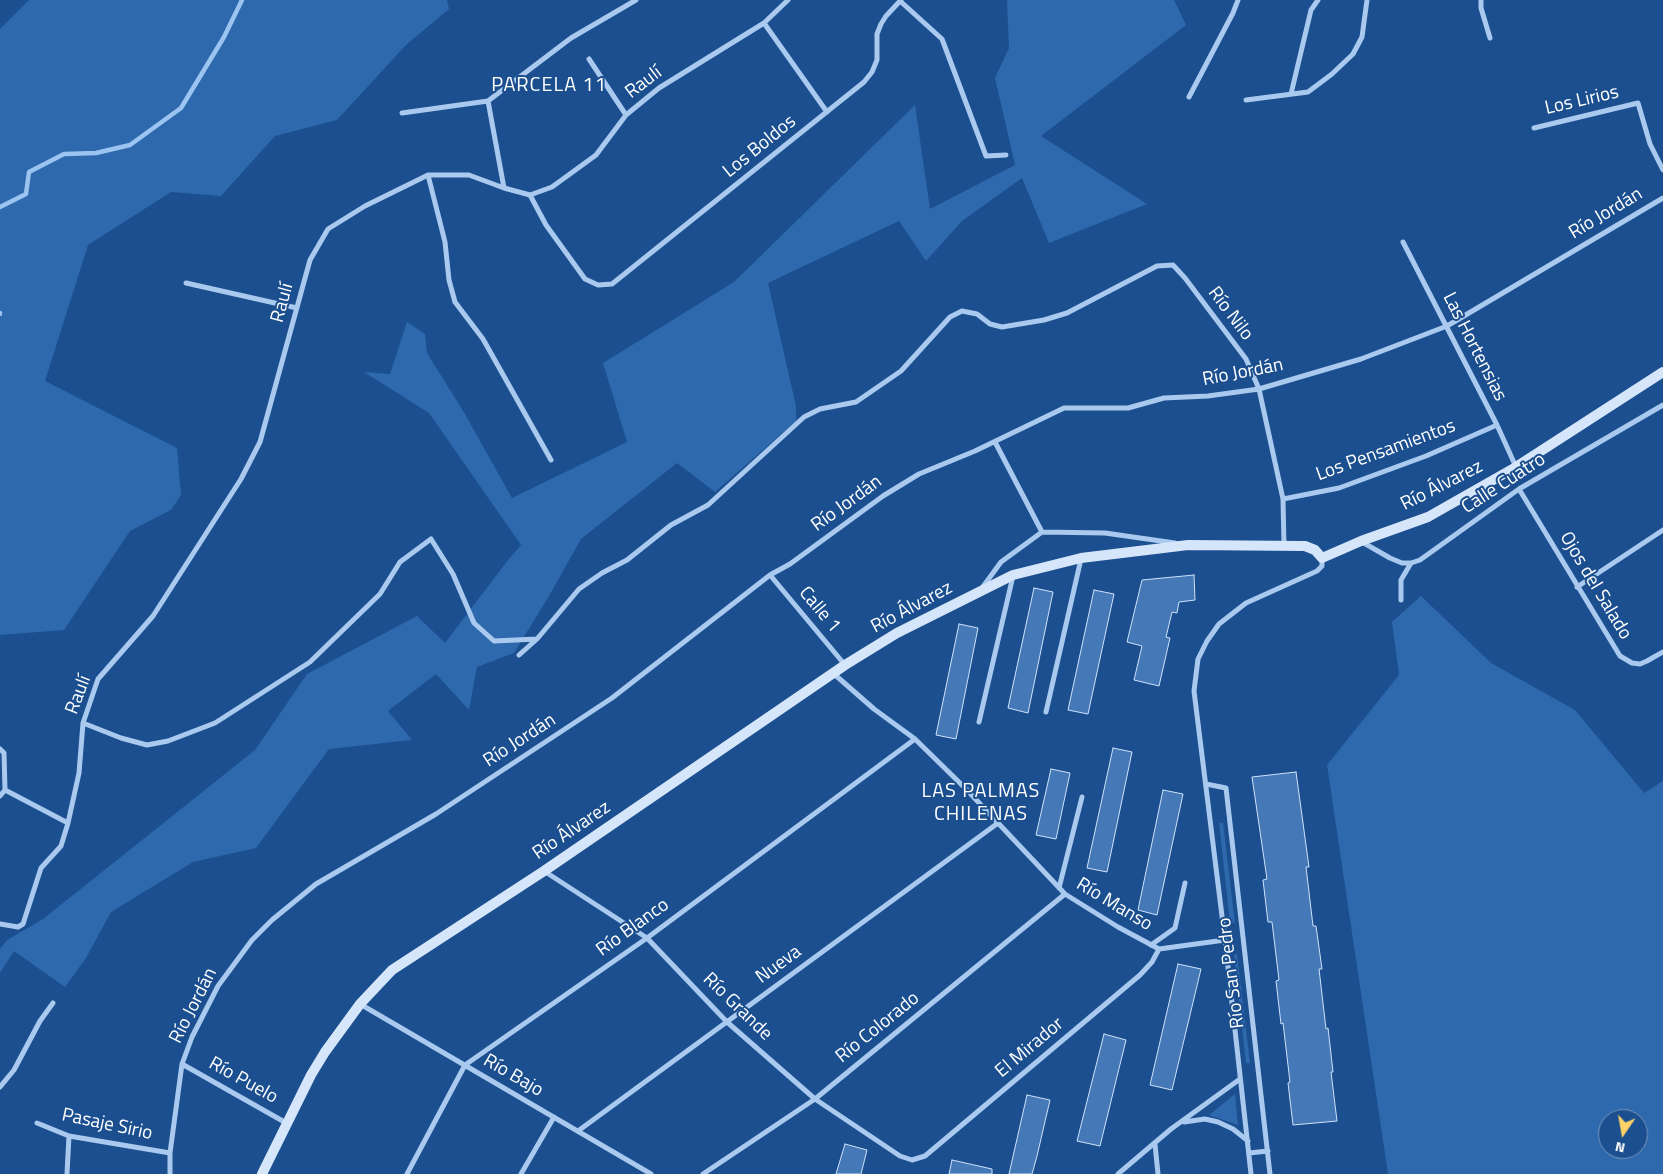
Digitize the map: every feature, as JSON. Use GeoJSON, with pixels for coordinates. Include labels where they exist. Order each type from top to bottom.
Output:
{"type":"FeatureCollection","features":[{"type":"Feature","properties":{"kind":"street"},"geometry":{"type":"LineString","coordinates":[[402,113],[488,101],[571,38],[636,0]]}},
{"type":"Feature","properties":{"kind":"street","name":"Raulí"},"geometry":{"type":"LineString","coordinates":[[0,924],[18,927],[24,924],[40,868],[61,846],[79,773],[83,723],[98,679],[153,616],[241,479],[260,442],[310,260],[328,229],[365,206],[428,175],[469,175],[530,195],[552,186],[596,155],[626,115],[659,88],[764,22],[782,2],[788,0]]}},
{"type":"Feature","properties":{"kind":"street"},"geometry":{"type":"LineString","coordinates":[[900,0],[942,39],[986,156],[1006,154]]}},
{"type":"Feature","properties":{"kind":"street","name":"Los Boldos"},"geometry":{"type":"LineString","coordinates":[[530,195],[546,225],[585,279],[598,285],[612,284],[864,82],[872,72],[877,60],[877,34],[881,24],[900,0]]}},
{"type":"Feature","properties":{"kind":"street"},"geometry":{"type":"LineString","coordinates":[[1189,97],[1238,0]]}},
{"type":"Feature","properties":{"kind":"street"},"geometry":{"type":"LineString","coordinates":[[1291,94],[1312,10],[1318,0]]}},
{"type":"Feature","properties":{"kind":"street"},"geometry":{"type":"LineString","coordinates":[[1246,100],[1308,92],[1332,74],[1353,54],[1362,36],[1367,0]]}},
{"type":"Feature","properties":{"kind":"street"},"geometry":{"type":"LineString","coordinates":[[1481,0],[1481,8],[1490,38]]}},
{"type":"Feature","properties":{"kind":"street"},"geometry":{"type":"LineString","coordinates":[[764,22],[828,112]]}},
{"type":"Feature","properties":{"kind":"street"},"geometry":{"type":"LineString","coordinates":[[589,59],[626,115]]}},
{"type":"Feature","properties":{"kind":"street"},"geometry":{"type":"LineString","coordinates":[[488,101],[504,188]]}},
{"type":"Feature","properties":{"kind":"street","name":"Los Lirios"},"geometry":{"type":"LineString","coordinates":[[1534,128],[1638,103],[1650,144],[1663,170]]}},
{"type":"Feature","properties":{"kind":"street"},"geometry":{"type":"LineString","coordinates":[[428,175],[445,242],[448,280],[456,302],[483,339],[550,460]]}},
{"type":"Feature","properties":{"kind":"street","name":"Río Jordán"},"geometry":{"type":"LineString","coordinates":[[170,1174],[170,1153],[182,1064],[204,1011],[218,986],[252,940],[293,901],[316,884],[436,814],[612,698],[770,575],[790,564],[883,496],[919,474],[995,442],[1064,408],[1128,408],[1164,398],[1208,396],[1259,389],[1360,359],[1447,326],[1663,198]]}},
{"type":"Feature","properties":{"kind":"street","name":"Las Hortensias"},"geometry":{"type":"LineString","coordinates":[[1403,242],[1497,425],[1516,467]]}},
{"type":"Feature","properties":{"kind":"street","name":"Río Nilo"},"geometry":{"type":"LineString","coordinates":[[537,639],[579,589],[602,573],[627,560],[671,525],[708,505],[804,417],[820,409],[856,402],[901,371],[950,317],[962,311],[977,314],[990,324],[1002,327],[1067,313],[1156,266],[1173,265],[1185,278],[1246,359],[1259,389],[1283,499],[1284,547]]}},
{"type":"Feature","properties":{"kind":"street"},"geometry":{"type":"LineString","coordinates":[[186,283],[297,308]]}},
{"type":"Feature","properties":{"kind":"street","name":"Río Álvarez"},"geometry":{"type":"LineString","coordinates":[[978,593],[1001,562],[1042,532],[1105,533],[1188,545],[1304,546],[1315,550],[1322,558],[1360,541],[1428,517],[1516,467],[1663,372]]}},
{"type":"Feature","properties":{"kind":"street","name":"Calle Cuatro"},"geometry":{"type":"LineString","coordinates":[[1411,563],[1420,560],[1519,489],[1663,405]]}},
{"type":"Feature","properties":{"kind":"street","name":"Los Pensamientos"},"geometry":{"type":"LineString","coordinates":[[1283,499],[1339,488],[1426,456],[1497,425]]}},
{"type":"Feature","properties":{"kind":"street"},"geometry":{"type":"LineString","coordinates":[[995,442],[1042,532]]}},
{"type":"Feature","properties":{"kind":"street","name":"Ojos del Salado"},"geometry":{"type":"LineString","coordinates":[[1519,489],[1620,656],[1625,661],[1640,664],[1663,652]]}},
{"type":"Feature","properties":{"kind":"street"},"geometry":{"type":"LineString","coordinates":[[1577,587],[1663,530]]}},
{"type":"Feature","properties":{"kind":"street"},"geometry":{"type":"LineString","coordinates":[[83,723],[121,738],[147,745],[168,741],[215,723],[310,662],[380,594],[400,562],[431,539],[453,574],[474,623],[494,641],[537,639]]}},
{"type":"Feature","properties":{"kind":"street"},"geometry":{"type":"LineString","coordinates":[[1360,541],[1390,558],[1402,563],[1411,563]]}},
{"type":"Feature","properties":{"kind":"street","name":"Río Álvarez"},"geometry":{"type":"LineString","coordinates":[[262,1174],[299,1099],[325,1052],[360,1004],[392,970],[544,871],[845,665],[897,633],[1013,575],[1081,558],[1188,545]]}},
{"type":"Feature","properties":{"kind":"street"},"geometry":{"type":"LineString","coordinates":[[1046,712],[1081,558]]}},
{"type":"Feature","properties":{"kind":"street","name":"Río San Pedro"},"geometry":{"type":"LineString","coordinates":[[1251,1174],[1225,940],[1194,692],[1198,659],[1207,641],[1219,624],[1246,603],[1317,571],[1322,566],[1322,558]]}},
{"type":"Feature","properties":{"kind":"street"},"geometry":{"type":"LineString","coordinates":[[1401,600],[1401,580],[1411,563]]}},
{"type":"Feature","properties":{"kind":"street","name":"Calle 1"},"geometry":{"type":"LineString","coordinates":[[770,575],[845,665]]}},
{"type":"Feature","properties":{"kind":"street"},"geometry":{"type":"LineString","coordinates":[[980,722],[1013,575]]}},
{"type":"Feature","properties":{"kind":"street"},"geometry":{"type":"LineString","coordinates":[[519,655],[537,639]]}},
{"type":"Feature","properties":{"kind":"street","name":"Río Manso"},"geometry":{"type":"LineString","coordinates":[[834,674],[874,709],[915,739],[966,789],[1065,894],[1118,928],[1159,949],[1225,940]]}},
{"type":"Feature","properties":{"kind":"street","name":"Río Blanco"},"geometry":{"type":"LineString","coordinates":[[407,1174],[466,1066],[647,938],[915,739]]}},
{"type":"Feature","properties":{"kind":"street"},"geometry":{"type":"LineString","coordinates":[[0,749],[4,753],[5,790],[0,796]]}},
{"type":"Feature","properties":{"kind":"street","name":"Río San Pedro"},"geometry":{"type":"LineString","coordinates":[[1206,784],[1226,788],[1270,1174]]}},
{"type":"Feature","properties":{"kind":"street"},"geometry":{"type":"LineString","coordinates":[[5,790],[68,823]]}},
{"type":"Feature","properties":{"kind":"street"},"geometry":{"type":"LineString","coordinates":[[1059,888],[1082,797]]}},
{"type":"Feature","properties":{"kind":"street","name":"Nueva"},"geometry":{"type":"LineString","coordinates":[[578,1132],[998,824]]}},
{"type":"Feature","properties":{"kind":"street","name":"Río Grande"},"geometry":{"type":"LineString","coordinates":[[544,871],[647,938],[727,1022],[815,1099],[900,1156],[912,1160]]}},
{"type":"Feature","properties":{"kind":"street"},"geometry":{"type":"LineString","coordinates":[[1150,945],[1175,928],[1185,883]]}},
{"type":"Feature","properties":{"kind":"street","name":"Río Colorado"},"geometry":{"type":"LineString","coordinates":[[703,1174],[815,1099],[1065,894]]}},
{"type":"Feature","properties":{"kind":"street","name":"El Mirador"},"geometry":{"type":"LineString","coordinates":[[912,1160],[925,1156],[1140,975],[1152,962],[1159,949]]}},
{"type":"Feature","properties":{"kind":"street"},"geometry":{"type":"LineString","coordinates":[[0,1087],[14,1070],[40,1021],[53,1002]]}},
{"type":"Feature","properties":{"kind":"street","name":"Río Bajo"},"geometry":{"type":"LineString","coordinates":[[360,1004],[554,1117],[643,1172],[651,1174]]}},
{"type":"Feature","properties":{"kind":"street","name":"Río Puelo"},"geometry":{"type":"LineString","coordinates":[[182,1064],[288,1124]]}},
{"type":"Feature","properties":{"kind":"street"},"geometry":{"type":"LineString","coordinates":[[1118,1174],[1181,1123],[1240,1079]]}},
{"type":"Feature","properties":{"kind":"street"},"geometry":{"type":"LineString","coordinates":[[521,1174],[554,1117]]}},
{"type":"Feature","properties":{"kind":"street"},"geometry":{"type":"LineString","coordinates":[[1181,1123],[1205,1118],[1232,1129],[1248,1141]]}},
{"type":"Feature","properties":{"kind":"street","name":"Pasaje Sirio"},"geometry":{"type":"LineString","coordinates":[[38,1124],[68,1136],[170,1153]]}},
{"type":"Feature","properties":{"kind":"street"},"geometry":{"type":"LineString","coordinates":[[67,1174],[68,1136]]}},
{"type":"Feature","properties":{"kind":"street"},"geometry":{"type":"LineString","coordinates":[[1155,1144],[1158,1174]]}},
{"type":"Feature","properties":{"kind":"street"},"geometry":{"type":"LineString","coordinates":[[1249,1153],[1268,1151]]}},
{"type":"Feature","properties":{"kind":"shaded area"},"geometry":{"type":"Polygon","coordinates":[[[29,0],[447,0],[449,9],[406,45],[337,120],[275,136],[221,196],[171,192],[88,245],[45,381],[177,448],[181,495],[171,510],[130,531],[64,630],[0,635],[0,29],[29,0]]]}},
{"type":"Feature","properties":{"kind":"shaded area"},"geometry":{"type":"Polygon","coordinates":[[[1007,0],[1174,0],[1186,25],[1041,136],[1147,204],[1049,243],[1022,178],[962,221],[926,261],[899,221],[768,283],[796,406],[796,421],[715,492],[677,463],[581,539],[514,653],[477,667],[469,710],[436,674],[388,711],[412,740],[329,749],[256,848],[193,862],[111,912],[86,958],[65,987],[14,951],[0,973],[0,949],[7,940],[43,919],[255,750],[307,674],[417,616],[445,643],[521,545],[429,413],[364,372],[390,374],[407,322],[425,334],[427,353],[465,414],[512,498],[627,442],[603,363],[734,282],[915,105],[930,209],[1015,165],[995,78],[1009,48],[1007,0]]]}},
{"type":"Feature","properties":{"kind":"shaded area"},"geometry":{"type":"Polygon","coordinates":[[[1421,596],[1491,663],[1575,710],[1644,793],[1663,781],[1663,1174],[1388,1174],[1327,765],[1399,675],[1392,622],[1421,596]]]}},
{"type":"Feature","properties":{"kind":"shaded area"},"geometry":{"type":"Polygon","coordinates":[[[1219,823],[1223,823],[1235,923],[1230,923],[1219,823]]]}},
{"type":"Feature","properties":{"kind":"shaded area"},"geometry":{"type":"Polygon","coordinates":[[[1237,954],[1250,1063],[1246,1063],[1234,955],[1237,954]]]}},
{"type":"Feature","properties":{"kind":"shaded area"},"geometry":{"type":"Polygon","coordinates":[[[1235,1094],[1238,1125],[1209,1115],[1235,1094]]]}},
{"type":"Feature","properties":{"kind":"building"},"geometry":{"type":"Polygon","coordinates":[[[1194,575],[1195,600],[1179,602],[1177,613],[1172,612],[1166,637],[1170,638],[1159,686],[1134,680],[1142,646],[1127,642],[1142,580],[1194,575]]]}},
{"type":"Feature","properties":{"kind":"building"},"geometry":{"type":"Polygon","coordinates":[[[1034,588],[1053,592],[1028,713],[1008,708],[1034,588]]]}},
{"type":"Feature","properties":{"kind":"building"},"geometry":{"type":"Polygon","coordinates":[[[1094,590],[1114,594],[1088,714],[1068,710],[1094,590]]]}},
{"type":"Feature","properties":{"kind":"building"},"geometry":{"type":"Polygon","coordinates":[[[959,624],[978,628],[956,739],[936,735],[959,624]]]}},
{"type":"Feature","properties":{"kind":"building"},"geometry":{"type":"Polygon","coordinates":[[[1113,748],[1132,752],[1107,872],[1087,868],[1113,748]]]}},
{"type":"Feature","properties":{"kind":"building"},"geometry":{"type":"Polygon","coordinates":[[[1051,769],[1070,773],[1056,839],[1036,835],[1051,769]]]}},
{"type":"Feature","properties":{"kind":"building"},"geometry":{"type":"Polygon","coordinates":[[[1296,772],[1309,867],[1306,867],[1313,926],[1316,926],[1322,969],[1319,969],[1326,1029],[1328,1028],[1337,1121],[1293,1125],[1288,1083],[1290,1082],[1276,981],[1279,980],[1272,922],[1268,922],[1263,880],[1267,879],[1252,777],[1296,772]]]}},
{"type":"Feature","properties":{"kind":"building"},"geometry":{"type":"Polygon","coordinates":[[[1163,790],[1183,794],[1157,915],[1138,910],[1163,790]]]}},
{"type":"Feature","properties":{"kind":"building"},"geometry":{"type":"Polygon","coordinates":[[[1178,964],[1201,969],[1172,1090],[1150,1085],[1178,964]]]}},
{"type":"Feature","properties":{"kind":"building"},"geometry":{"type":"Polygon","coordinates":[[[1104,1034],[1126,1040],[1100,1146],[1077,1141],[1104,1034]]]}},
{"type":"Feature","properties":{"kind":"building"},"geometry":{"type":"Polygon","coordinates":[[[1027,1095],[1050,1100],[1032,1174],[1009,1174],[1027,1095]]]}},
{"type":"Feature","properties":{"kind":"building"},"geometry":{"type":"Polygon","coordinates":[[[845,1144],[867,1150],[861,1174],[836,1174],[845,1144]]]}},
{"type":"Feature","properties":{"kind":"building"},"geometry":{"type":"Polygon","coordinates":[[[952,1160],[992,1169],[992,1174],[949,1174],[952,1160]]]}},
{"type":"Feature","properties":{"kind":"waterway"},"geometry":{"type":"LineString","coordinates":[[0,207],[26,194],[29,172],[64,154],[96,153],[130,145],[181,108],[224,37],[242,0]]}},
{"type":"Feature","properties":{"kind":"district","name":"PARCELA 11"},"geometry":{"type":"Point","coordinates":[549,86]}},
{"type":"Feature","properties":{"kind":"district","name":"LAS PALMAS CHILENAS"},"geometry":{"type":"Point","coordinates":[981,804]}}]}
